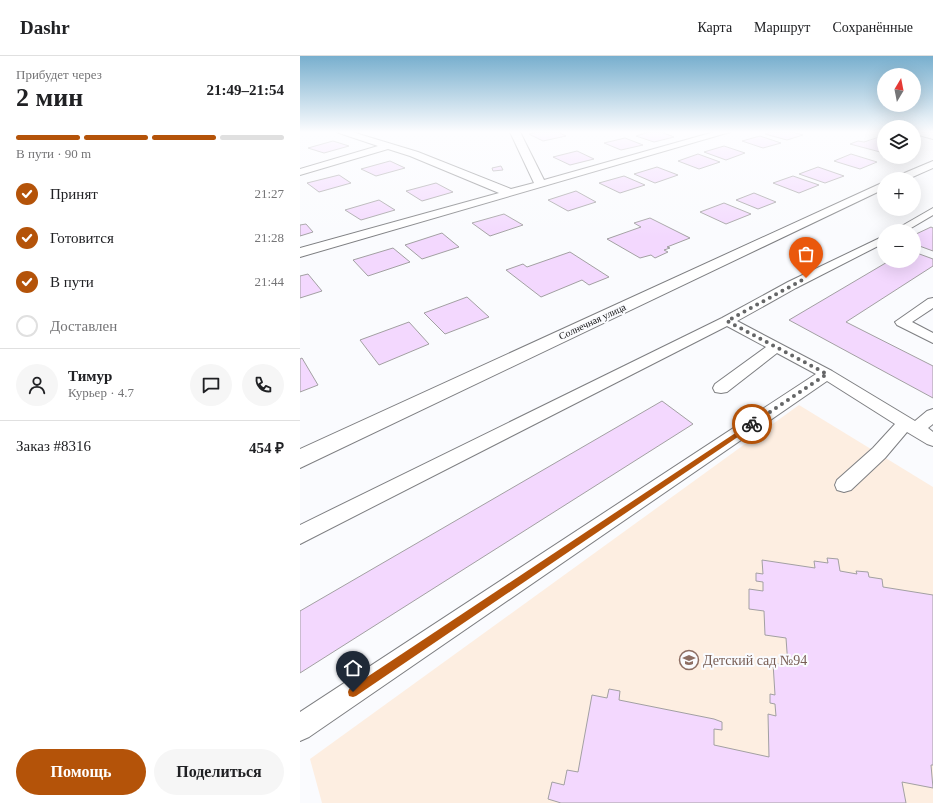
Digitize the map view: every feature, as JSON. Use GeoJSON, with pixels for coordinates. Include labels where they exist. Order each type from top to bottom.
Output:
{"type":"FeatureCollection","features":[{"type":"Feature","properties":{"kind":"street"},"geometry":{"type":"LineString","coordinates":[[300,172],[318,167]]}},
{"type":"Feature","properties":{"kind":"street"},"geometry":{"type":"LineString","coordinates":[[446,167],[510,193]]}},
{"type":"Feature","properties":{"kind":"street"},"geometry":{"type":"LineString","coordinates":[[532,167],[540,184]]}},
{"type":"Feature","properties":{"kind":"street"},"geometry":{"type":"LineString","coordinates":[[300,253],[601,167]]}},
{"type":"Feature","properties":{"kind":"street"},"geometry":{"type":"LineString","coordinates":[[915,172],[927,167]]}},
{"type":"Feature","properties":{"kind":"street","name":"Солнечная улица"},"geometry":{"type":"LineString","coordinates":[[300,459],[877,188]]}},
{"type":"Feature","properties":{"kind":"lane"},"geometry":{"type":"LineString","coordinates":[[910,224],[933,211]]}},
{"type":"Feature","properties":{"kind":"lane"},"geometry":{"type":"LineString","coordinates":[[300,535],[727,321],[792,285],[877,242]]}},
{"type":"Feature","properties":{"kind":"lane"},"geometry":{"type":"LineString","coordinates":[[933,302],[902,322],[933,340]]}},
{"type":"Feature","properties":{"kind":"lane"},"geometry":{"type":"LineString","coordinates":[[727,321],[827,374],[933,440]]}},
{"type":"Feature","properties":{"kind":"lane"},"geometry":{"type":"LineString","coordinates":[[721,388],[776,347]]}},
{"type":"Feature","properties":{"kind":"lane"},"geometry":{"type":"LineString","coordinates":[[300,728],[827,374]]}},
{"type":"Feature","properties":{"kind":"lane"},"geometry":{"type":"LineString","coordinates":[[844,485],[910,426],[933,415]]}},
{"type":"Feature","properties":{"kind":"shaded area","name":"Детский сад №94"},"geometry":{"type":"Polygon","coordinates":[[[799,405],[933,487],[933,803],[322,803],[310,759],[799,405]]]}},
{"type":"Feature","properties":{"kind":"building"},"geometry":{"type":"Polygon","coordinates":[[[369,167],[405,168],[376,176],[361,169],[369,167]]]}},
{"type":"Feature","properties":{"kind":"building"},"geometry":{"type":"Polygon","coordinates":[[[501,167],[503,170],[493,171],[492,168],[501,167]]]}},
{"type":"Feature","properties":{"kind":"building"},"geometry":{"type":"Polygon","coordinates":[[[657,167],[678,175],[655,183],[634,174],[657,167]]]}},
{"type":"Feature","properties":{"kind":"building"},"geometry":{"type":"Polygon","coordinates":[[[693,167],[705,167],[699,169],[693,167]]]}},
{"type":"Feature","properties":{"kind":"building"},"geometry":{"type":"Polygon","coordinates":[[[818,167],[844,176],[825,183],[799,174],[818,167]]]}},
{"type":"Feature","properties":{"kind":"building"},"geometry":{"type":"Polygon","coordinates":[[[853,167],[865,167],[860,169],[853,167]]]}},
{"type":"Feature","properties":{"kind":"building"},"geometry":{"type":"Polygon","coordinates":[[[339,175],[351,183],[319,192],[307,183],[339,175]]]}},
{"type":"Feature","properties":{"kind":"building"},"geometry":{"type":"Polygon","coordinates":[[[624,176],[645,185],[620,193],[599,183],[624,176]]]}},
{"type":"Feature","properties":{"kind":"building"},"geometry":{"type":"Polygon","coordinates":[[[793,176],[819,185],[799,193],[773,183],[793,176]]]}},
{"type":"Feature","properties":{"kind":"building"},"geometry":{"type":"Polygon","coordinates":[[[436,183],[453,192],[422,201],[406,191],[436,183]]]}},
{"type":"Feature","properties":{"kind":"building"},"geometry":{"type":"Polygon","coordinates":[[[576,191],[596,202],[568,211],[548,200],[576,191]]]}},
{"type":"Feature","properties":{"kind":"building"},"geometry":{"type":"Polygon","coordinates":[[[754,193],[776,202],[758,209],[736,200],[754,193]]]}},
{"type":"Feature","properties":{"kind":"building"},"geometry":{"type":"Polygon","coordinates":[[[379,200],[395,210],[361,220],[345,210],[379,200]]]}},
{"type":"Feature","properties":{"kind":"building"},"geometry":{"type":"Polygon","coordinates":[[[724,203],[751,214],[726,224],[700,212],[724,203]]]}},
{"type":"Feature","properties":{"kind":"building"},"geometry":{"type":"Polygon","coordinates":[[[504,214],[523,225],[490,236],[472,223],[504,214]]]}},
{"type":"Feature","properties":{"kind":"building"},"geometry":{"type":"Polygon","coordinates":[[[650,218],[690,238],[667,247],[670,248],[664,250],[668,252],[655,258],[651,255],[640,258],[607,239],[641,227],[634,223],[650,218]]]}},
{"type":"Feature","properties":{"kind":"building"},"geometry":{"type":"Polygon","coordinates":[[[306,224],[313,232],[300,236],[300,225],[306,224]]]}},
{"type":"Feature","properties":{"kind":"building"},"geometry":{"type":"Polygon","coordinates":[[[931,227],[933,228],[933,251],[921,247],[921,232],[931,227]]]}},
{"type":"Feature","properties":{"kind":"building"},"geometry":{"type":"Polygon","coordinates":[[[442,233],[459,247],[422,259],[405,245],[442,233]]]}},
{"type":"Feature","properties":{"kind":"building"},"geometry":{"type":"Polygon","coordinates":[[[393,248],[410,262],[368,276],[353,260],[393,248]]]}},
{"type":"Feature","properties":{"kind":"building"},"geometry":{"type":"Polygon","coordinates":[[[570,252],[609,277],[589,285],[582,280],[541,297],[506,270],[523,264],[527,267],[570,252]]]}},
{"type":"Feature","properties":{"kind":"building"},"geometry":{"type":"Polygon","coordinates":[[[921,255],[933,259],[933,266],[846,322],[933,366],[933,398],[789,320],[877,268],[921,268],[921,255]]]}},
{"type":"Feature","properties":{"kind":"building"},"geometry":{"type":"Polygon","coordinates":[[[308,274],[322,291],[300,298],[300,276],[308,274]]]}},
{"type":"Feature","properties":{"kind":"building"},"geometry":{"type":"Polygon","coordinates":[[[467,297],[489,317],[445,334],[424,313],[467,297]]]}},
{"type":"Feature","properties":{"kind":"building"},"geometry":{"type":"Polygon","coordinates":[[[409,322],[429,344],[379,365],[360,340],[409,322]]]}},
{"type":"Feature","properties":{"kind":"building"},"geometry":{"type":"Polygon","coordinates":[[[302,358],[318,385],[300,392],[300,359],[302,358]]]}},
{"type":"Feature","properties":{"kind":"building"},"geometry":{"type":"Polygon","coordinates":[[[662,401],[693,424],[300,673],[300,611],[662,401]]]}},
{"type":"Feature","properties":{"kind":"building"},"geometry":{"type":"Polygon","coordinates":[[[827,558],[838,559],[840,571],[857,574],[856,571],[868,572],[869,577],[882,579],[883,587],[933,595],[933,765],[931,765],[933,788],[902,782],[906,803],[561,803],[548,799],[552,782],[564,785],[567,770],[578,772],[592,695],[607,698],[609,689],[620,691],[619,700],[714,719],[722,722],[722,730],[714,729],[714,745],[769,757],[768,714],[776,716],[775,704],[770,703],[770,694],[775,695],[773,663],[788,666],[786,638],[765,635],[764,611],[749,609],[749,589],[763,591],[763,582],[756,581],[756,573],[763,574],[762,560],[815,568],[814,561],[828,563],[827,558]]]}},
{"type":"Feature","properties":{"kind":"way so far"},"geometry":{"type":"LineString","coordinates":[[752,424],[827,374],[727,321],[806,278]]}},
{"type":"Feature","properties":{"kind":"place","name":"Детский сад №94"},"geometry":{"type":"Point","coordinates":[689,660]}},
{"type":"Feature","properties":{"kind":"route"},"geometry":{"type":"LineString","coordinates":[[353,692],[752,424]]}}]}
